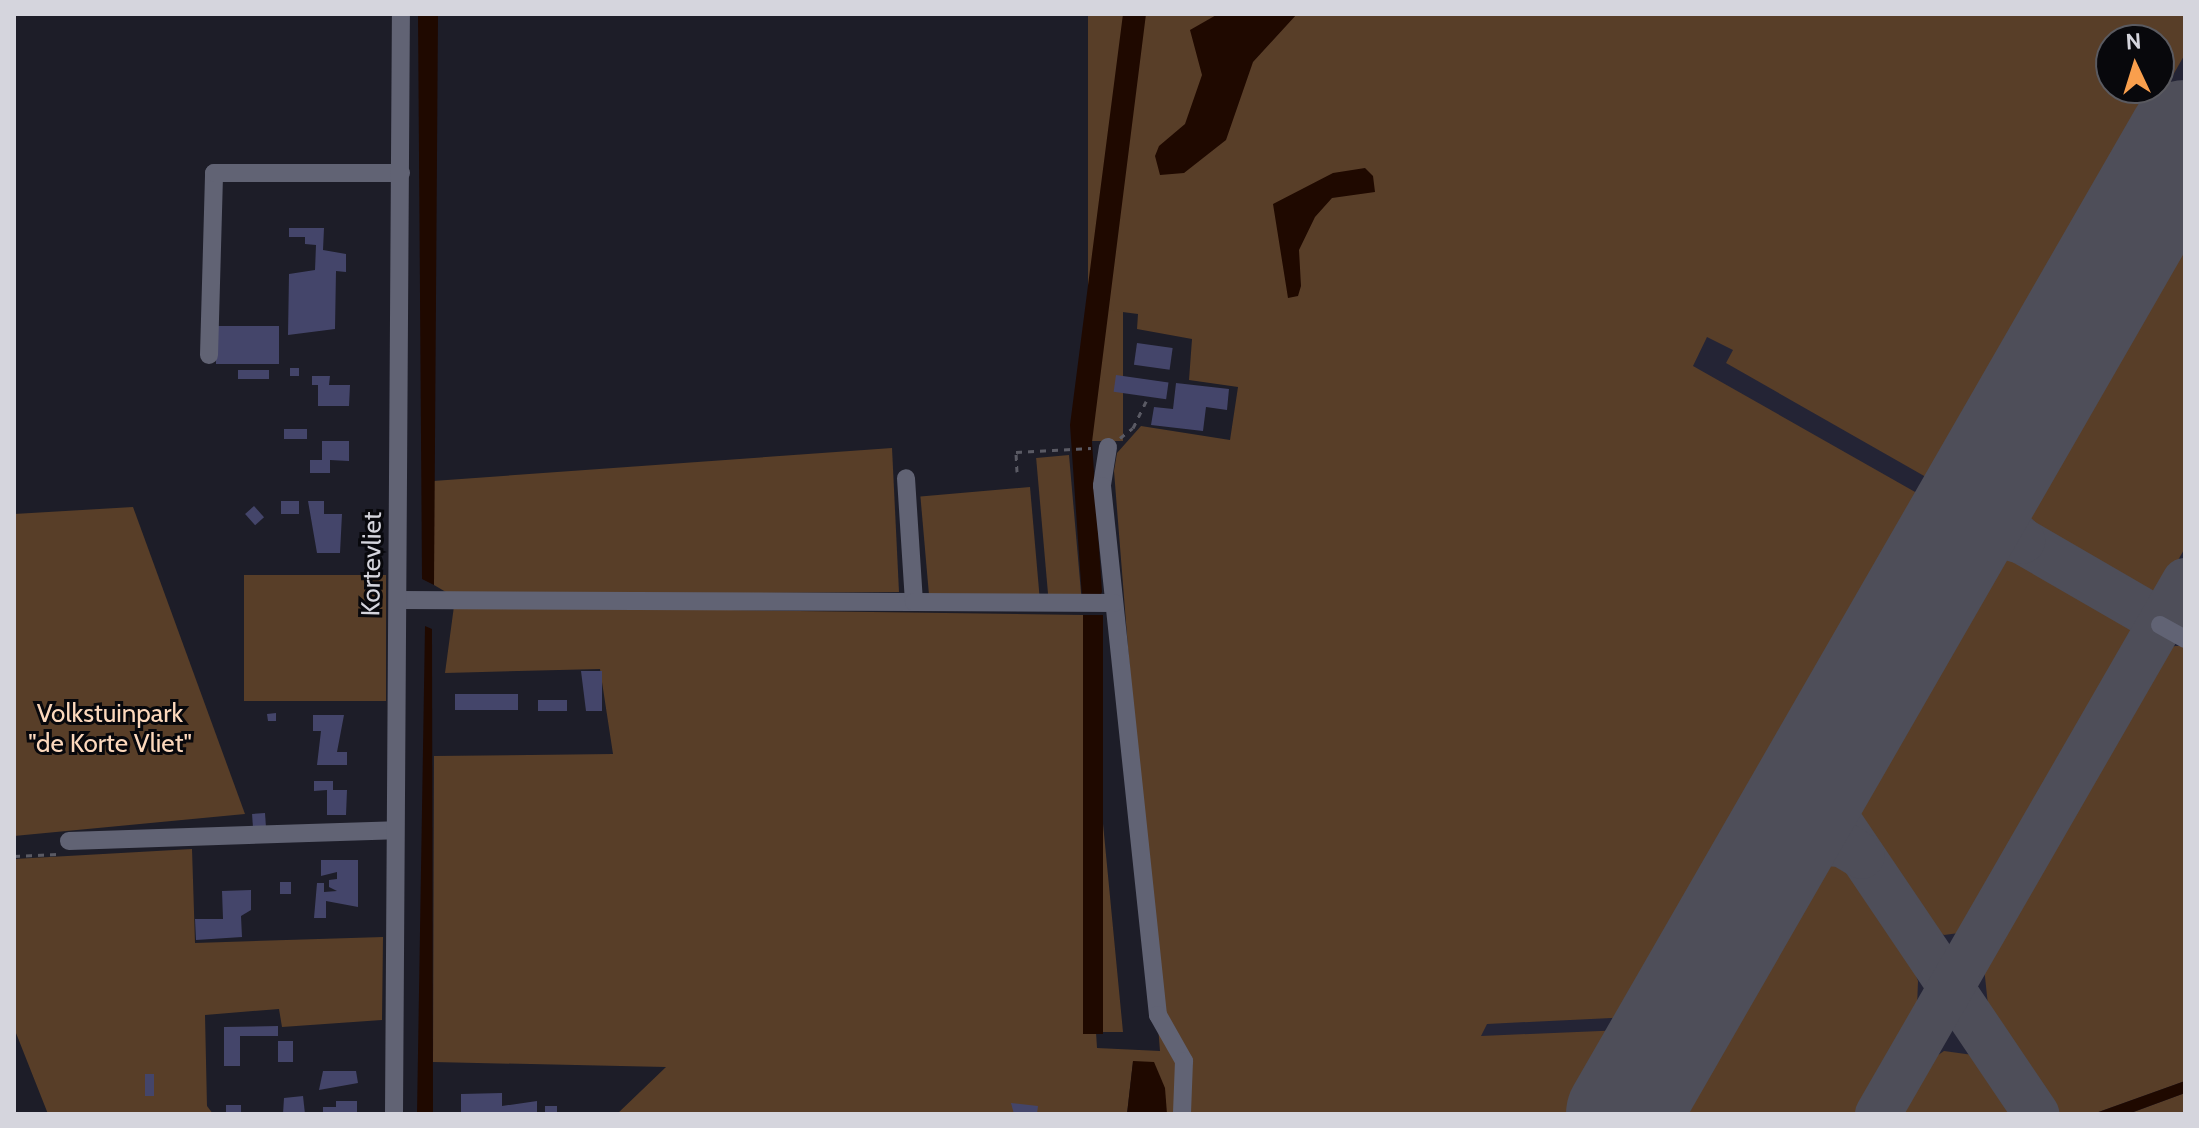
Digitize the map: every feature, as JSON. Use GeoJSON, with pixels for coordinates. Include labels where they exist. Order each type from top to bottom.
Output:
{"type":"FeatureCollection","features":[{"type":"Feature","properties":{"kind":"street","name":"Kortevliet"},"geometry":{"type":"LineString","coordinates":[[394,1114],[401,14]]}},
{"type":"Feature","properties":{"kind":"street"},"geometry":{"type":"LineString","coordinates":[[209,355],[214,173],[401,173]]}},
{"type":"Feature","properties":{"kind":"street"},"geometry":{"type":"LineString","coordinates":[[1108,447],[1102,486],[1158,1015],[1184,1061],[1182,1114]]}},
{"type":"Feature","properties":{"kind":"street"},"geometry":{"type":"LineString","coordinates":[[906,478],[914,602]]}},
{"type":"Feature","properties":{"kind":"street"},"geometry":{"type":"LineString","coordinates":[[398,600],[1114,603]]}},
{"type":"Feature","properties":{"kind":"street"},"geometry":{"type":"LineString","coordinates":[[2160,625],[2185,639]]}},
{"type":"Feature","properties":{"kind":"street"},"geometry":{"type":"LineString","coordinates":[[69,841],[395,830]]}},
{"type":"Feature","properties":{"kind":"path"},"geometry":{"type":"LineString","coordinates":[[1017,472],[1016,452],[1108,447],[1133,428],[1146,401]]}},
{"type":"Feature","properties":{"kind":"path"},"geometry":{"type":"LineString","coordinates":[[14,856],[58,854],[69,841]]}},
{"type":"Feature","properties":{"kind":"shaded area"},"geometry":{"type":"Polygon","coordinates":[[[418,14],[438,14],[434,585],[422,579],[418,14]]]}},
{"type":"Feature","properties":{"kind":"shaded area"},"geometry":{"type":"Polygon","coordinates":[[[1123,14],[1146,14],[1092,442],[1102,592],[1100,596],[1082,597],[1070,425],[1123,14]]]}},
{"type":"Feature","properties":{"kind":"shaded area"},"geometry":{"type":"Polygon","coordinates":[[[1218,14],[1297,14],[1253,62],[1226,140],[1184,173],[1160,175],[1155,156],[1159,146],[1185,124],[1202,75],[1190,30],[1218,14]]]}},
{"type":"Feature","properties":{"kind":"shaded area"},"geometry":{"type":"Polygon","coordinates":[[[1692,14],[2185,14],[2185,1114],[1436,1114],[1692,14]]]}},
{"type":"Feature","properties":{"kind":"shaded area"},"geometry":{"type":"Polygon","coordinates":[[[1365,168],[1373,176],[1375,192],[1332,198],[1315,217],[1299,250],[1301,286],[1298,296],[1288,298],[1273,204],[1333,173],[1365,168]]]}},
{"type":"Feature","properties":{"kind":"shaded area"},"geometry":{"type":"Polygon","coordinates":[[[1083,615],[1103,615],[1103,1034],[1083,1034],[1083,615]]]}},
{"type":"Feature","properties":{"kind":"shaded area"},"geometry":{"type":"Polygon","coordinates":[[[425,626],[432,629],[433,1114],[417,1114],[425,626]]]}},
{"type":"Feature","properties":{"kind":"shaded area"},"geometry":{"type":"Polygon","coordinates":[[[1133,1061],[1154,1062],[1165,1088],[1167,1114],[1127,1114],[1133,1061]]]}},
{"type":"Feature","properties":{"kind":"shaded area"},"geometry":{"type":"Polygon","coordinates":[[[2185,1081],[2185,1093],[2128,1114],[2093,1114],[2185,1081]]]}},
{"type":"Feature","properties":{"kind":"green space"},"geometry":{"type":"Polygon","coordinates":[[[1088,14],[1123,14],[1123,441],[1088,441],[1088,14]]]}},
{"type":"Feature","properties":{"kind":"green space"},"geometry":{"type":"Polygon","coordinates":[[[1136,14],[2185,14],[2185,54],[2175,72],[2175,24],[2095,24],[2095,104],[2157,104],[1940,485],[1726,363],[1733,350],[1707,337],[1693,366],[1931,501],[1632,1017],[1487,1024],[1481,1036],[1624,1030],[1577,1114],[1152,1114],[1154,1062],[1133,1062],[1127,1114],[617,1114],[666,1067],[433,1062],[434,756],[613,754],[600,669],[445,673],[454,606],[1083,615],[1123,1032],[1096,1032],[1097,1048],[1160,1051],[1114,471],[1117,453],[1141,426],[1230,440],[1238,387],[1189,380],[1192,339],[1137,329],[1138,314],[1107,310],[1136,14]]]}},
{"type":"Feature","properties":{"kind":"green space"},"geometry":{"type":"Polygon","coordinates":[[[2185,225],[2185,548],[2162,588],[2154,596],[2143,595],[2029,531],[2023,501],[2185,225]]]}},
{"type":"Feature","properties":{"kind":"green space"},"geometry":{"type":"Polygon","coordinates":[[[892,448],[899,592],[451,595],[434,585],[433,481],[892,448]]]}},
{"type":"Feature","properties":{"kind":"green space"},"geometry":{"type":"Polygon","coordinates":[[[1069,455],[1081,597],[1049,600],[1036,458],[1069,455]]]}},
{"type":"Feature","properties":{"kind":"green space"},"geometry":{"type":"Polygon","coordinates":[[[1030,487],[1039,595],[930,604],[920,497],[1030,487]]]}},
{"type":"Feature","properties":{"kind":"green space","name":"Volkstuinpark \"de Korte Vliet\""},"geometry":{"type":"Polygon","coordinates":[[[133,507],[245,814],[14,836],[14,514],[133,507]]]}},
{"type":"Feature","properties":{"kind":"green space"},"geometry":{"type":"Polygon","coordinates":[[[2013,550],[2132,619],[2134,633],[1969,925],[1959,933],[1944,935],[1928,926],[1860,827],[1853,811],[1854,794],[1990,559],[2013,550]]]}},
{"type":"Feature","properties":{"kind":"green space"},"geometry":{"type":"Polygon","coordinates":[[[244,575],[386,575],[386,701],[244,701],[244,575]]]}},
{"type":"Feature","properties":{"kind":"green space"},"geometry":{"type":"Polygon","coordinates":[[[2185,646],[2185,1081],[2093,1114],[2055,1114],[1989,1015],[1984,967],[2160,652],[2185,646]]]}},
{"type":"Feature","properties":{"kind":"green space"},"geometry":{"type":"Polygon","coordinates":[[[192,849],[195,943],[383,937],[382,1020],[282,1027],[279,1009],[205,1015],[207,1106],[213,1114],[48,1114],[14,1028],[14,859],[192,849]]]}},
{"type":"Feature","properties":{"kind":"green space"},"geometry":{"type":"Polygon","coordinates":[[[1832,863],[1851,870],[1862,882],[1904,944],[1918,981],[1917,1008],[1908,1029],[1859,1114],[1672,1114],[1806,881],[1832,863]]]}},
{"type":"Feature","properties":{"kind":"green space"},"geometry":{"type":"Polygon","coordinates":[[[1944,1051],[1973,1055],[1990,1070],[2018,1114],[1896,1114],[1925,1064],[1944,1051]]]}},
{"type":"Feature","properties":{"kind":"green space"},"geometry":{"type":"Polygon","coordinates":[[[2185,1093],[2185,1114],[2128,1114],[2185,1093]]]}},
{"type":"Feature","properties":{"kind":"building"},"geometry":{"type":"Polygon","coordinates":[[[289,228],[324,228],[323,250],[346,254],[346,272],[336,271],[335,329],[288,335],[289,274],[315,270],[316,245],[305,244],[305,237],[289,237],[289,228]]]}},
{"type":"Feature","properties":{"kind":"building"},"geometry":{"type":"Polygon","coordinates":[[[216,326],[279,326],[279,364],[216,364],[216,326]]]}},
{"type":"Feature","properties":{"kind":"building"},"geometry":{"type":"Polygon","coordinates":[[[1137,343],[1173,348],[1170,370],[1134,365],[1137,343]]]}},
{"type":"Feature","properties":{"kind":"building"},"geometry":{"type":"Polygon","coordinates":[[[290,368],[299,368],[299,376],[290,376],[290,368]]]}},
{"type":"Feature","properties":{"kind":"building"},"geometry":{"type":"Polygon","coordinates":[[[238,370],[269,370],[269,379],[238,379],[238,370]]]}},
{"type":"Feature","properties":{"kind":"building"},"geometry":{"type":"Polygon","coordinates":[[[1116,375],[1168,382],[1166,399],[1114,392],[1116,375]]]}},
{"type":"Feature","properties":{"kind":"building"},"geometry":{"type":"Polygon","coordinates":[[[312,376],[330,376],[329,385],[350,385],[349,406],[318,406],[318,385],[312,385],[312,376]]]}},
{"type":"Feature","properties":{"kind":"building"},"geometry":{"type":"Polygon","coordinates":[[[1176,383],[1229,389],[1227,410],[1206,407],[1203,431],[1151,425],[1154,407],[1173,409],[1176,383]]]}},
{"type":"Feature","properties":{"kind":"building"},"geometry":{"type":"Polygon","coordinates":[[[284,429],[307,429],[307,439],[284,439],[284,429]]]}},
{"type":"Feature","properties":{"kind":"building"},"geometry":{"type":"Polygon","coordinates":[[[322,441],[349,441],[349,461],[330,460],[330,473],[310,473],[310,460],[322,460],[322,441]]]}},
{"type":"Feature","properties":{"kind":"building"},"geometry":{"type":"Polygon","coordinates":[[[281,501],[299,501],[299,514],[281,514],[281,501]]]}},
{"type":"Feature","properties":{"kind":"building"},"geometry":{"type":"Polygon","coordinates":[[[308,501],[324,501],[324,514],[342,514],[340,553],[317,553],[308,501]]]}},
{"type":"Feature","properties":{"kind":"building"},"geometry":{"type":"Polygon","coordinates":[[[254,506],[264,517],[255,525],[245,514],[254,506]]]}},
{"type":"Feature","properties":{"kind":"building"},"geometry":{"type":"Polygon","coordinates":[[[581,671],[602,671],[602,711],[586,711],[581,671]]]}},
{"type":"Feature","properties":{"kind":"building"},"geometry":{"type":"Polygon","coordinates":[[[455,694],[518,694],[518,710],[455,710],[455,694]]]}},
{"type":"Feature","properties":{"kind":"building"},"geometry":{"type":"Polygon","coordinates":[[[538,700],[567,700],[567,711],[538,711],[538,700]]]}},
{"type":"Feature","properties":{"kind":"building"},"geometry":{"type":"Polygon","coordinates":[[[276,713],[276,721],[268,721],[267,714],[276,713]]]}},
{"type":"Feature","properties":{"kind":"building"},"geometry":{"type":"Polygon","coordinates":[[[313,715],[344,715],[337,752],[347,752],[347,765],[317,765],[321,731],[313,731],[313,715]]]}},
{"type":"Feature","properties":{"kind":"building"},"geometry":{"type":"Polygon","coordinates":[[[314,781],[333,781],[333,790],[347,790],[346,815],[327,815],[327,790],[314,791],[314,781]]]}},
{"type":"Feature","properties":{"kind":"building"},"geometry":{"type":"Polygon","coordinates":[[[265,813],[266,826],[253,827],[252,814],[265,813]]]}},
{"type":"Feature","properties":{"kind":"building"},"geometry":{"type":"Polygon","coordinates":[[[321,860],[358,860],[358,907],[326,901],[326,918],[314,918],[317,883],[324,883],[324,892],[337,891],[329,887],[329,880],[337,879],[337,872],[321,876],[321,860]]]}},
{"type":"Feature","properties":{"kind":"building"},"geometry":{"type":"Polygon","coordinates":[[[280,882],[291,882],[291,894],[280,894],[280,882]]]}},
{"type":"Feature","properties":{"kind":"building"},"geometry":{"type":"Polygon","coordinates":[[[251,890],[251,910],[241,916],[242,937],[196,940],[195,919],[223,919],[222,891],[251,890]]]}},
{"type":"Feature","properties":{"kind":"building"},"geometry":{"type":"Polygon","coordinates":[[[278,1026],[278,1036],[240,1036],[240,1066],[224,1066],[224,1027],[278,1026]]]}},
{"type":"Feature","properties":{"kind":"building"},"geometry":{"type":"Polygon","coordinates":[[[278,1041],[293,1041],[293,1062],[278,1062],[278,1041]]]}},
{"type":"Feature","properties":{"kind":"building"},"geometry":{"type":"Polygon","coordinates":[[[323,1071],[356,1071],[358,1083],[319,1090],[323,1071]]]}},
{"type":"Feature","properties":{"kind":"building"},"geometry":{"type":"Polygon","coordinates":[[[145,1074],[154,1074],[154,1096],[145,1096],[145,1074]]]}},
{"type":"Feature","properties":{"kind":"building"},"geometry":{"type":"Polygon","coordinates":[[[502,1093],[502,1106],[537,1101],[537,1114],[461,1114],[461,1094],[502,1093]]]}},
{"type":"Feature","properties":{"kind":"building"},"geometry":{"type":"Polygon","coordinates":[[[303,1096],[305,1114],[283,1114],[284,1098],[303,1096]]]}},
{"type":"Feature","properties":{"kind":"building"},"geometry":{"type":"Polygon","coordinates":[[[336,1101],[357,1101],[357,1114],[323,1114],[323,1107],[336,1107],[336,1101]]]}},
{"type":"Feature","properties":{"kind":"building"},"geometry":{"type":"Polygon","coordinates":[[[1011,1103],[1038,1106],[1037,1114],[1014,1114],[1011,1103]]]}},
{"type":"Feature","properties":{"kind":"building"},"geometry":{"type":"Polygon","coordinates":[[[226,1105],[241,1105],[241,1114],[226,1114],[226,1105]]]}},
{"type":"Feature","properties":{"kind":"building"},"geometry":{"type":"Polygon","coordinates":[[[545,1106],[557,1106],[557,1114],[545,1114],[545,1106]]]}},
{"type":"Feature","properties":{"kind":"taxiway"},"geometry":{"type":"LineString","coordinates":[[2131,230],[2150,206],[2185,192]]}},
{"type":"Feature","properties":{"kind":"taxiway"},"geometry":{"type":"LineString","coordinates":[[2006,448],[1994,484],[1996,508],[2006,526],[2022,541],[2141,610]]}},
{"type":"Feature","properties":{"kind":"taxiway"},"geometry":{"type":"LineString","coordinates":[[1938,565],[1973,538],[2000,535],[2022,541]]}},
{"type":"Feature","properties":{"kind":"taxiway"},"geometry":{"type":"LineString","coordinates":[[1878,1114],[2185,581]]}},
{"type":"Feature","properties":{"kind":"taxiway"},"geometry":{"type":"LineString","coordinates":[[1834,747],[1825,780],[1834,814],[2036,1114]]}},
{"type":"Feature","properties":{"kind":"taxiway"},"geometry":{"type":"LineString","coordinates":[[1763,871],[1783,851],[1803,842],[1842,844],[1862,856]]}},
{"type":"Feature","properties":{"kind":"runway"},"geometry":{"type":"LineString","coordinates":[[1623,1114],[2185,137]]}}]}
